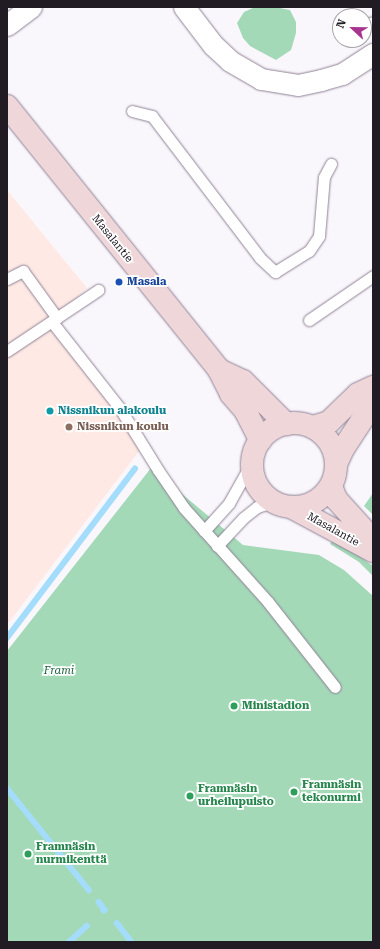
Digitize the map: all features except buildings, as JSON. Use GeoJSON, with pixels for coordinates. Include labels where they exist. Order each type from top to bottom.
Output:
{"type":"FeatureCollection","features":[{"type":"Feature","properties":{"kind":"street"},"geometry":{"type":"LineString","coordinates":[[7,25],[32,7]]}},
{"type":"Feature","properties":{"kind":"street"},"geometry":{"type":"LineString","coordinates":[[184,7],[213,45],[224,56],[250,74],[261,79],[298,85],[321,80],[342,74],[373,54]]}},
{"type":"Feature","properties":{"kind":"street","name":"Masalantie"},"geometry":{"type":"LineString","coordinates":[[7,106],[218,370],[231,394],[245,410],[260,440]]}},
{"type":"Feature","properties":{"kind":"street","name":"Masalantie"},"geometry":{"type":"LineString","coordinates":[[218,370],[243,381],[286,424]]}},
{"type":"Feature","properties":{"kind":"street"},"geometry":{"type":"LineString","coordinates":[[313,428],[329,422],[358,394],[373,387]]}},
{"type":"Feature","properties":{"kind":"street"},"geometry":{"type":"LineString","coordinates":[[336,464],[343,449],[373,403]]}},
{"type":"Feature","properties":{"kind":"street"},"geometry":{"type":"LineString","coordinates":[[300,423],[313,428],[327,439],[335,455],[335,476],[331,486],[321,498],[308,506],[283,505],[258,489],[252,471],[254,450],[260,440],[272,430],[286,424],[300,423]]}},
{"type":"Feature","properties":{"kind":"street","name":"Masalantie"},"geometry":{"type":"LineString","coordinates":[[331,486],[336,499],[373,540]]}},
{"type":"Feature","properties":{"kind":"street","name":"Masalantie"},"geometry":{"type":"LineString","coordinates":[[283,505],[373,551]]}},
{"type":"Feature","properties":{"kind":"lane"},"geometry":{"type":"LineString","coordinates":[[132,111],[152,116],[260,258],[275,272],[308,251],[319,236],[324,177],[331,164]]}},
{"type":"Feature","properties":{"kind":"lane"},"geometry":{"type":"LineString","coordinates":[[7,279],[23,271],[55,320],[119,407],[170,489],[184,508],[265,598],[335,687]]}},
{"type":"Feature","properties":{"kind":"lane"},"geometry":{"type":"LineString","coordinates":[[310,320],[373,276]]}},
{"type":"Feature","properties":{"kind":"lane"},"geometry":{"type":"LineString","coordinates":[[7,351],[98,290]]}},
{"type":"Feature","properties":{"kind":"lane"},"geometry":{"type":"LineString","coordinates":[[204,531],[229,503],[252,462]]}},
{"type":"Feature","properties":{"kind":"lane"},"geometry":{"type":"LineString","coordinates":[[217,546],[242,518],[256,507],[283,505]]}},
{"type":"Feature","properties":{"kind":"shaded area","name":"Nissnikun koulu"},"geometry":{"type":"Polygon","coordinates":[[[7,190],[87,288],[52,322],[143,446],[7,625],[7,190]]]}},
{"type":"Feature","properties":{"kind":"green space"},"geometry":{"type":"Polygon","coordinates":[[[255,7],[275,7],[290,10],[296,22],[296,33],[291,50],[276,60],[250,46],[243,38],[237,23],[244,12],[255,7]]]}},
{"type":"Feature","properties":{"kind":"green space","name":"Framnäsin urheilupuisto"},"geometry":{"type":"Polygon","coordinates":[[[151,468],[243,545],[319,555],[344,570],[373,596],[373,942],[7,942],[7,651],[151,468]]]}},
{"type":"Feature","properties":{"kind":"green space"},"geometry":{"type":"Polygon","coordinates":[[[373,493],[373,515],[364,506],[373,493]]]}},
{"type":"Feature","properties":{"kind":"green space"},"geometry":{"type":"Polygon","coordinates":[[[334,538],[373,566],[373,576],[359,562],[330,544],[334,538]]]}},
{"type":"Feature","properties":{"kind":"waterway"},"geometry":{"type":"LineString","coordinates":[[7,638],[135,469]]}},
{"type":"Feature","properties":{"kind":"waterway"},"geometry":{"type":"LineString","coordinates":[[7,788],[89,890]]}},
{"type":"Feature","properties":{"kind":"waterway"},"geometry":{"type":"LineString","coordinates":[[99,902],[105,910],[104,911]]}},
{"type":"Feature","properties":{"kind":"waterway"},"geometry":{"type":"LineString","coordinates":[[117,923],[132,942]]}},
{"type":"Feature","properties":{"kind":"waterway"},"geometry":{"type":"LineString","coordinates":[[69,942],[87,926]]}},
{"type":"Feature","properties":{"kind":"place","name":"Masala"},"geometry":{"type":"Point","coordinates":[119,282]}},
{"type":"Feature","properties":{"kind":"place","name":"Nissnikun alakoulu"},"geometry":{"type":"Point","coordinates":[50,411]}},
{"type":"Feature","properties":{"kind":"place","name":"Nissnikun koulu"},"geometry":{"type":"Point","coordinates":[69,427]}},
{"type":"Feature","properties":{"kind":"place","name":"Ministadion"},"geometry":{"type":"Point","coordinates":[234,706]}},
{"type":"Feature","properties":{"kind":"place","name":"Framnäsin tekonurmi"},"geometry":{"type":"Point","coordinates":[294,792]}},
{"type":"Feature","properties":{"kind":"place","name":"Framnäsin urheilupuisto"},"geometry":{"type":"Point","coordinates":[190,796]}},
{"type":"Feature","properties":{"kind":"place","name":"Framnäsin nurmikenttä"},"geometry":{"type":"Point","coordinates":[28,854]}},
{"type":"Feature","properties":{"kind":"park label","name":"Frami"},"geometry":{"type":"Point","coordinates":[59,671]}}]}
